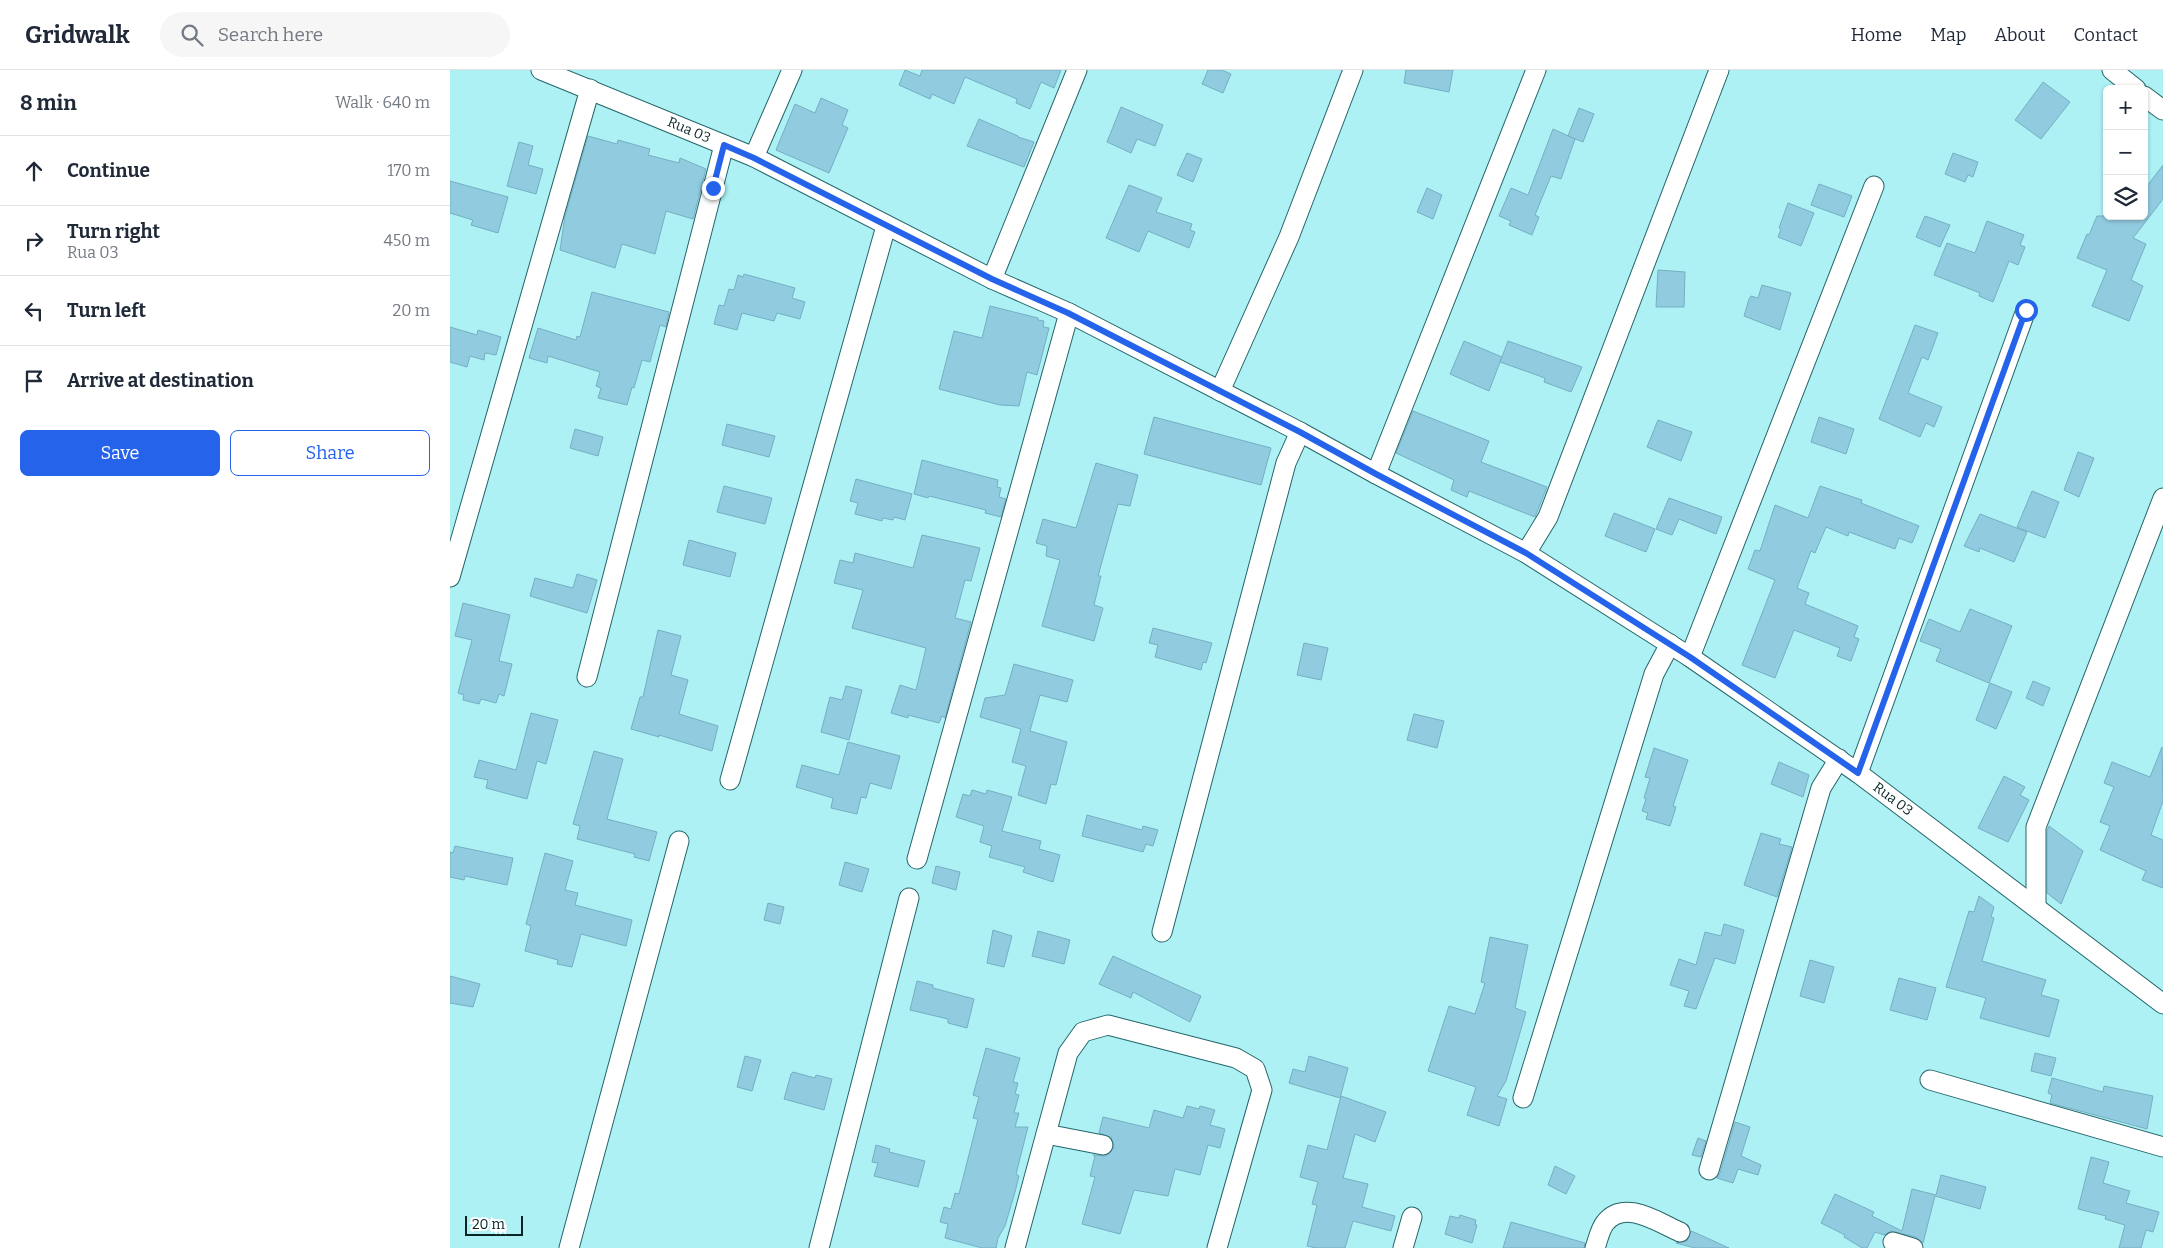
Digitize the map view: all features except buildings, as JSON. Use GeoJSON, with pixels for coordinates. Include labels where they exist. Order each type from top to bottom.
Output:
{"type":"FeatureCollection","features":[{"type":"Feature","properties":{"kind":"street"},"geometry":{"type":"LineString","coordinates":[[754,158],[792,70]]}},
{"type":"Feature","properties":{"kind":"street"},"geometry":{"type":"LineString","coordinates":[[992,279],[1077,70]]}},
{"type":"Feature","properties":{"kind":"street"},"geometry":{"type":"LineString","coordinates":[[1220,392],[1289,237],[1353,70]]}},
{"type":"Feature","properties":{"kind":"street"},"geometry":{"type":"LineString","coordinates":[[1376,474],[1536,70]]}},
{"type":"Feature","properties":{"kind":"street"},"geometry":{"type":"LineString","coordinates":[[1526,553],[1548,517],[1719,70]]}},
{"type":"Feature","properties":{"kind":"street"},"geometry":{"type":"LineString","coordinates":[[2112,70],[2131,85]]}},
{"type":"Feature","properties":{"kind":"street","name":"Rua 03"},"geometry":{"type":"LineString","coordinates":[[549,71],[754,158],[992,279],[1068,313],[1300,432],[1526,553],[1690,657],[1839,759],[2163,1004]]}},
{"type":"Feature","properties":{"kind":"street"},"geometry":{"type":"LineString","coordinates":[[450,577],[590,89]]}},
{"type":"Feature","properties":{"kind":"street"},"geometry":{"type":"LineString","coordinates":[[2148,99],[2163,110]]}},
{"type":"Feature","properties":{"kind":"street"},"geometry":{"type":"LineString","coordinates":[[587,677],[724,145]]}},
{"type":"Feature","properties":{"kind":"street"},"geometry":{"type":"LineString","coordinates":[[1690,657],[1874,186]]}},
{"type":"Feature","properties":{"kind":"street"},"geometry":{"type":"LineString","coordinates":[[730,780],[886,226]]}},
{"type":"Feature","properties":{"kind":"street"},"geometry":{"type":"LineString","coordinates":[[1858,773],[2026,310]]}},
{"type":"Feature","properties":{"kind":"street"},"geometry":{"type":"LineString","coordinates":[[917,859],[1068,313]]}},
{"type":"Feature","properties":{"kind":"street"},"geometry":{"type":"LineString","coordinates":[[1162,932],[1286,463],[1300,432]]}},
{"type":"Feature","properties":{"kind":"street"},"geometry":{"type":"LineString","coordinates":[[2036,907],[2036,826],[2163,498]]}},
{"type":"Feature","properties":{"kind":"street"},"geometry":{"type":"LineString","coordinates":[[1523,1098],[1654,674],[1670,644]]}},
{"type":"Feature","properties":{"kind":"street"},"geometry":{"type":"LineString","coordinates":[[1709,1170],[1821,788],[1839,759]]}},
{"type":"Feature","properties":{"kind":"street"},"geometry":{"type":"LineString","coordinates":[[569,1248],[679,841]]}},
{"type":"Feature","properties":{"kind":"street"},"geometry":{"type":"LineString","coordinates":[[819,1248],[909,898]]}},
{"type":"Feature","properties":{"kind":"street"},"geometry":{"type":"LineString","coordinates":[[1015,1248],[1068,1053],[1083,1032],[1108,1025],[1236,1058],[1255,1069],[1262,1090],[1217,1248]]}},
{"type":"Feature","properties":{"kind":"street"},"geometry":{"type":"LineString","coordinates":[[1930,1080],[2163,1147]]}},
{"type":"Feature","properties":{"kind":"street"},"geometry":{"type":"LineString","coordinates":[[1046,1134],[1104,1145]]}},
{"type":"Feature","properties":{"kind":"street"},"geometry":{"type":"LineString","coordinates":[[1595,1248],[1605,1223],[1617,1213],[1636,1212],[1680,1232]]}},
{"type":"Feature","properties":{"kind":"street"},"geometry":{"type":"LineString","coordinates":[[1403,1248],[1412,1217]]}},
{"type":"Feature","properties":{"kind":"street"},"geometry":{"type":"LineString","coordinates":[[1893,1242],[1913,1248]]}},
{"type":"Feature","properties":{"kind":"route"},"geometry":{"type":"LineString","coordinates":[[713,188],[724,145],[754,158],[992,279],[1068,313],[1300,432],[1526,553],[1690,657],[1858,773],[2026,310]]}}]}
